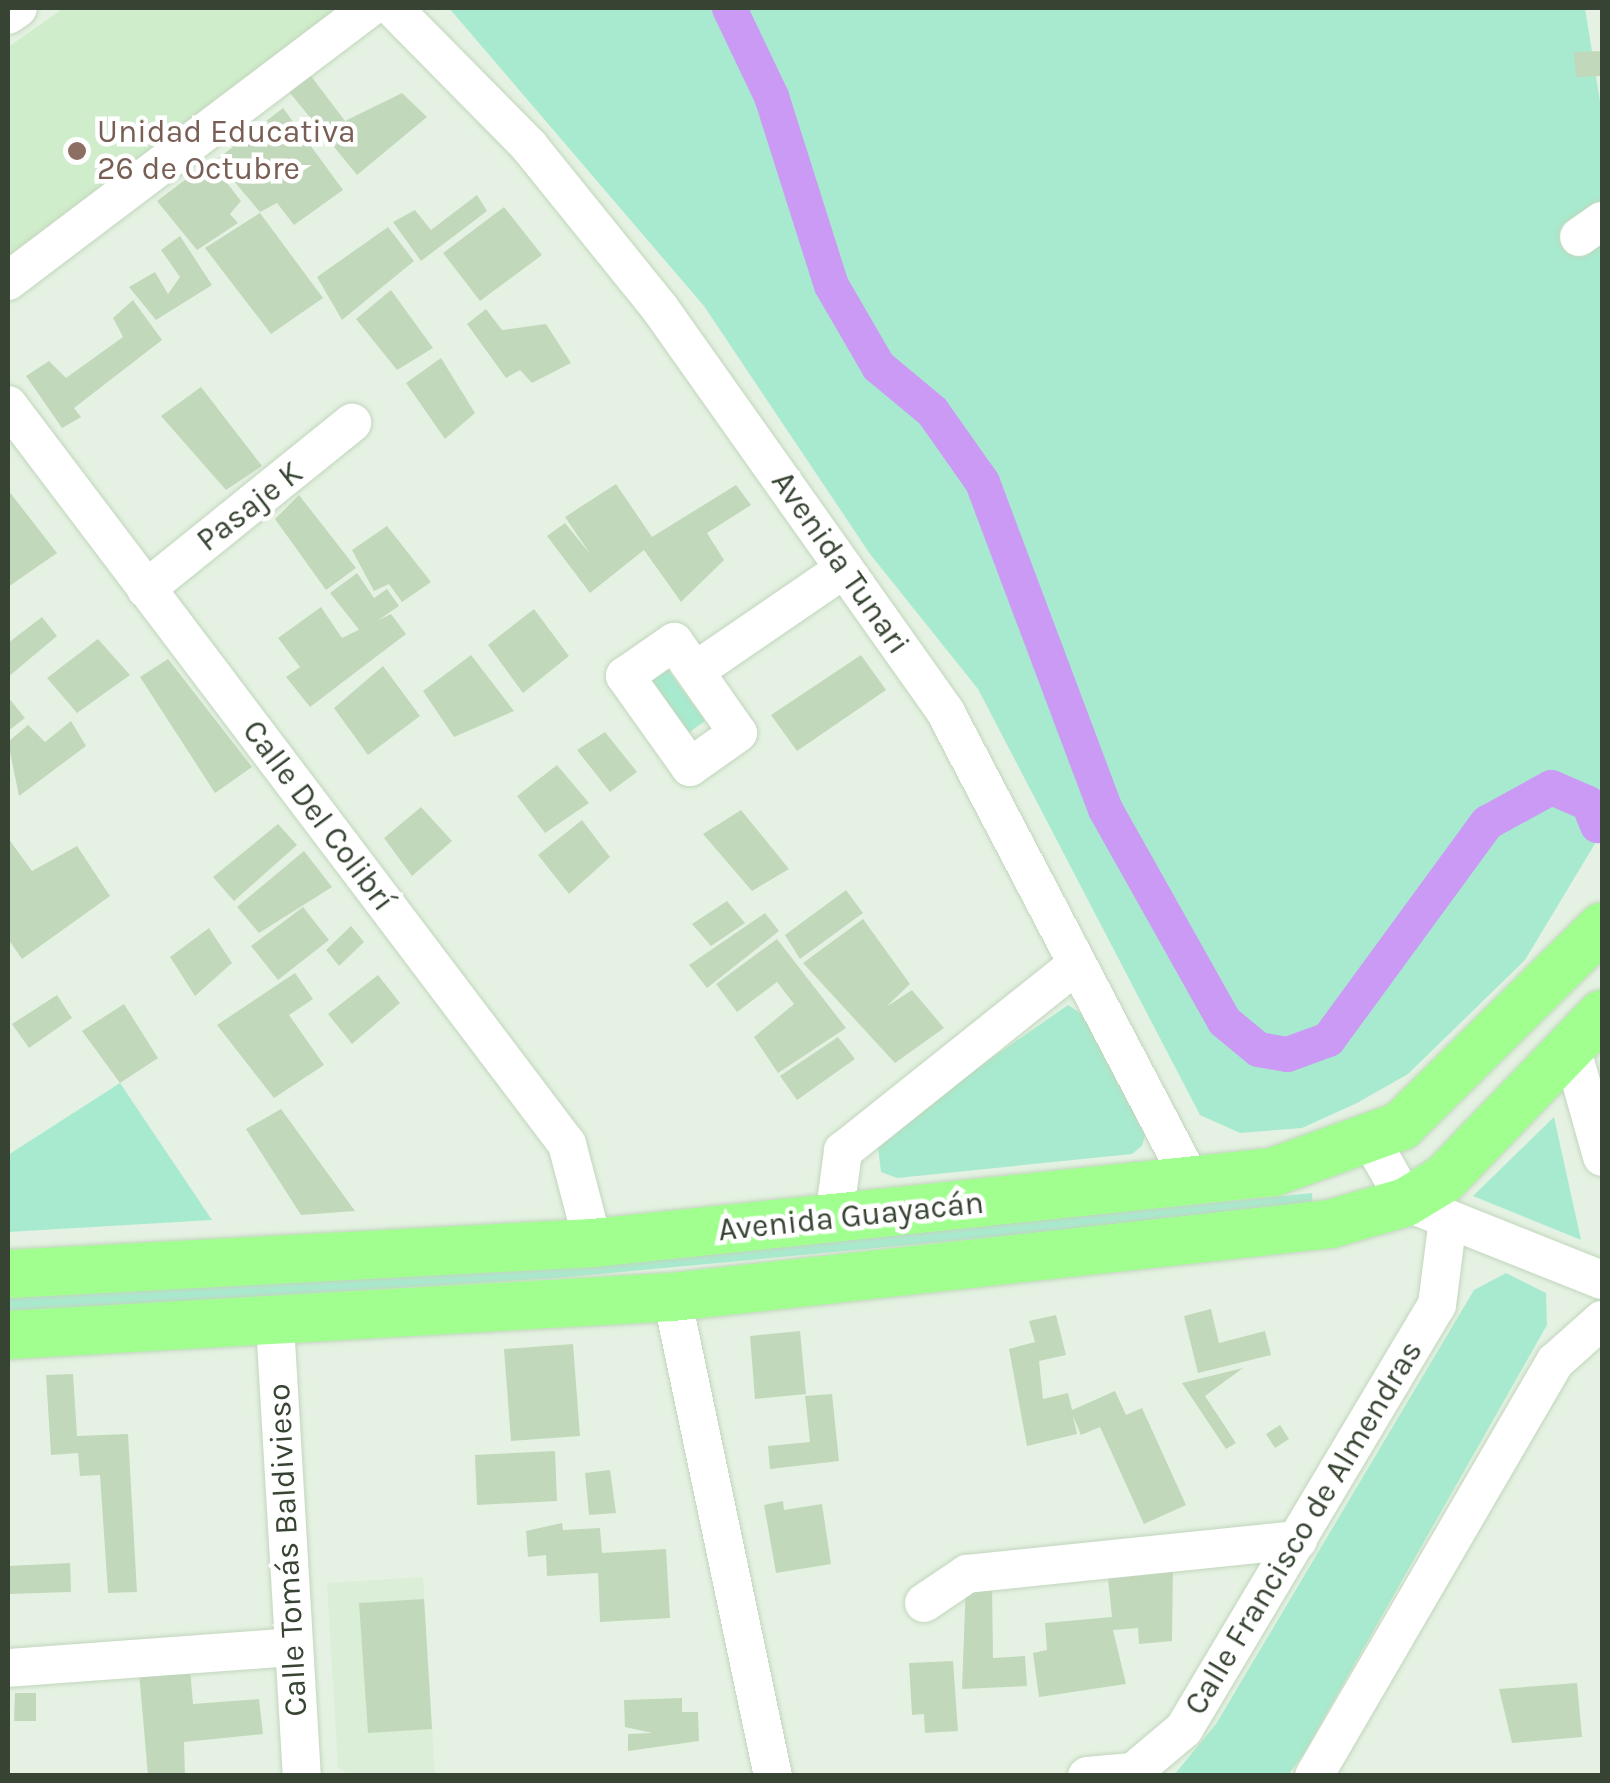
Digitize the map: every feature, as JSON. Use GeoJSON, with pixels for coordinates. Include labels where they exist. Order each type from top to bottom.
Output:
{"type":"FeatureCollection","features":[{"type":"Feature","properties":{"kind":"main road","name":"Avenida Guayacán"},"geometry":{"type":"LineString","coordinates":[[8,1274],[592,1244],[1273,1172],[1371,1140],[1437,1099],[1600,933]]}},
{"type":"Feature","properties":{"kind":"main road","name":"Avenida Guayacán"},"geometry":{"type":"LineString","coordinates":[[8,1334],[276,1324],[672,1297],[1427,1211],[1476,1151],[1602,1014]]}},
{"type":"Feature","properties":{"kind":"street"},"geometry":{"type":"LineString","coordinates":[[8,15],[18,8]]}},
{"type":"Feature","properties":{"kind":"street"},"geometry":{"type":"LineString","coordinates":[[8,281],[369,8]]}},
{"type":"Feature","properties":{"kind":"street","name":"Avenida Tunari"},"geometry":{"type":"LineString","coordinates":[[393,8],[529,146],[612,248],[946,713],[1072,968],[1192,1183]]}},
{"type":"Feature","properties":{"kind":"street","name":"Calle Del Colibrí"},"geometry":{"type":"LineString","coordinates":[[8,405],[568,1144],[592,1244]]}},
{"type":"Feature","properties":{"kind":"street","name":"Pasaje K"},"geometry":{"type":"LineString","coordinates":[[146,589],[352,423]]}},
{"type":"Feature","properties":{"kind":"street"},"geometry":{"type":"LineString","coordinates":[[694,671],[844,570]]}},
{"type":"Feature","properties":{"kind":"street"},"geometry":{"type":"LineString","coordinates":[[834,1218],[843,1151],[1072,968]]}},
{"type":"Feature","properties":{"kind":"street"},"geometry":{"type":"LineString","coordinates":[[1572,1050],[1602,1157]]}},
{"type":"Feature","properties":{"kind":"street"},"geometry":{"type":"LineString","coordinates":[[1371,1140],[1427,1211],[1602,1280]]}},
{"type":"Feature","properties":{"kind":"street","name":"Calle Francisco de Almendras"},"geometry":{"type":"LineString","coordinates":[[1087,1776],[1133,1772],[1184,1729],[1298,1540],[1437,1304],[1427,1211]]}},
{"type":"Feature","properties":{"kind":"street"},"geometry":{"type":"LineString","coordinates":[[672,1297],[773,1776]]}},
{"type":"Feature","properties":{"kind":"street"},"geometry":{"type":"LineString","coordinates":[[1314,1776],[1556,1361],[1602,1320]]}},
{"type":"Feature","properties":{"kind":"street","name":"Calle Tomás Baldivieso"},"geometry":{"type":"LineString","coordinates":[[276,1324],[302,1776]]}},
{"type":"Feature","properties":{"kind":"street"},"geometry":{"type":"LineString","coordinates":[[924,1603],[967,1574],[1298,1540]]}},
{"type":"Feature","properties":{"kind":"street"},"geometry":{"type":"LineString","coordinates":[[8,1668],[293,1647]]}},
{"type":"Feature","properties":{"kind":"shaded area","name":"Unidad Educativa 26 de Octubre"},"geometry":{"type":"Polygon","coordinates":[[[64,8],[337,8],[8,256],[8,47],[64,8]]]}},
{"type":"Feature","properties":{"kind":"shaded area"},"geometry":{"type":"Polygon","coordinates":[[[449,8],[1585,8],[1602,114],[1602,832],[1525,960],[1408,1074],[1357,1103],[1302,1128],[1240,1133],[1200,1115],[978,689],[870,554],[704,306],[449,8]]]}},
{"type":"Feature","properties":{"kind":"shaded area"},"geometry":{"type":"Polygon","coordinates":[[[666,667],[705,721],[684,736],[645,682],[666,667]]]}},
{"type":"Feature","properties":{"kind":"shaded area"},"geometry":{"type":"Polygon","coordinates":[[[1068,1005],[1089,1019],[1146,1132],[1142,1146],[1132,1154],[897,1178],[881,1172],[877,1138],[1068,1005]]]}},
{"type":"Feature","properties":{"kind":"shaded area"},"geometry":{"type":"Polygon","coordinates":[[[120,1083],[212,1220],[8,1232],[8,1155],[120,1083]]]}},
{"type":"Feature","properties":{"kind":"shaded area"},"geometry":{"type":"Polygon","coordinates":[[[1554,1117],[1581,1240],[1473,1196],[1554,1117]]]}},
{"type":"Feature","properties":{"kind":"shaded area"},"geometry":{"type":"Polygon","coordinates":[[[1312,1193],[1313,1207],[558,1278],[8,1312],[8,1298],[545,1269],[1312,1193]]]}},
{"type":"Feature","properties":{"kind":"shaded area"},"geometry":{"type":"Polygon","coordinates":[[[1506,1273],[1546,1293],[1547,1325],[1303,1755],[1288,1775],[1174,1775],[1216,1724],[1474,1290],[1506,1273]]]}},
{"type":"Feature","properties":{"kind":"shaded area"},"geometry":{"type":"Polygon","coordinates":[[[423,1577],[435,1775],[349,1775],[338,1767],[327,1583],[423,1577]]]}},
{"type":"Feature","properties":{"kind":"building"},"geometry":{"type":"Polygon","coordinates":[[[1602,51],[1602,76],[1576,77],[1574,52],[1602,51]]]}},
{"type":"Feature","properties":{"kind":"building"},"geometry":{"type":"Polygon","coordinates":[[[311,76],[345,121],[402,93],[427,117],[357,175],[286,88],[311,76]]]}},
{"type":"Feature","properties":{"kind":"building"},"geometry":{"type":"Polygon","coordinates":[[[283,108],[343,190],[294,225],[277,203],[260,212],[216,160],[283,108]]]}},
{"type":"Feature","properties":{"kind":"building"},"geometry":{"type":"Polygon","coordinates":[[[210,161],[241,201],[230,214],[238,223],[197,250],[157,201],[210,161]]]}},
{"type":"Feature","properties":{"kind":"building"},"geometry":{"type":"Polygon","coordinates":[[[477,195],[487,211],[421,261],[393,222],[415,210],[431,230],[477,195]]]}},
{"type":"Feature","properties":{"kind":"building"},"geometry":{"type":"Polygon","coordinates":[[[504,207],[542,255],[480,301],[443,253],[504,207]]]}},
{"type":"Feature","properties":{"kind":"building"},"geometry":{"type":"Polygon","coordinates":[[[260,213],[323,298],[271,334],[205,248],[260,213]]]}},
{"type":"Feature","properties":{"kind":"building"},"geometry":{"type":"Polygon","coordinates":[[[388,227],[414,261],[342,320],[317,277],[388,227]]]}},
{"type":"Feature","properties":{"kind":"building"},"geometry":{"type":"Polygon","coordinates":[[[180,236],[212,285],[156,320],[129,287],[155,272],[168,294],[180,277],[161,250],[180,236]]]}},
{"type":"Feature","properties":{"kind":"building"},"geometry":{"type":"Polygon","coordinates":[[[391,290],[433,348],[397,370],[356,319],[391,290]]]}},
{"type":"Feature","properties":{"kind":"building"},"geometry":{"type":"Polygon","coordinates":[[[133,300],[162,340],[74,408],[81,417],[62,428],[26,376],[49,361],[66,378],[123,337],[113,318],[133,300]]]}},
{"type":"Feature","properties":{"kind":"building"},"geometry":{"type":"Polygon","coordinates":[[[486,309],[502,330],[546,324],[571,363],[532,383],[520,370],[506,378],[467,324],[486,309]]]}},
{"type":"Feature","properties":{"kind":"building"},"geometry":{"type":"Polygon","coordinates":[[[441,358],[475,413],[445,439],[406,383],[441,358]]]}},
{"type":"Feature","properties":{"kind":"building"},"geometry":{"type":"Polygon","coordinates":[[[201,387],[262,466],[226,490],[161,416],[201,387]]]}},
{"type":"Feature","properties":{"kind":"building"},"geometry":{"type":"Polygon","coordinates":[[[616,484],[652,537],[736,485],[751,505],[707,533],[724,560],[681,602],[644,550],[590,593],[547,536],[565,523],[591,555],[565,517],[616,484]]]}},
{"type":"Feature","properties":{"kind":"building"},"geometry":{"type":"Polygon","coordinates":[[[8,490],[57,553],[8,587],[8,490]]]}},
{"type":"Feature","properties":{"kind":"building"},"geometry":{"type":"Polygon","coordinates":[[[299,495],[356,568],[326,590],[275,519],[299,495]]]}},
{"type":"Feature","properties":{"kind":"building"},"geometry":{"type":"Polygon","coordinates":[[[387,526],[431,582],[402,602],[389,584],[374,591],[352,550],[387,526]]]}},
{"type":"Feature","properties":{"kind":"building"},"geometry":{"type":"Polygon","coordinates":[[[357,573],[374,598],[387,589],[399,606],[361,632],[330,593],[357,573]]]}},
{"type":"Feature","properties":{"kind":"building"},"geometry":{"type":"Polygon","coordinates":[[[321,607],[342,638],[391,614],[406,634],[310,707],[286,677],[300,667],[278,638],[321,607]]]}},
{"type":"Feature","properties":{"kind":"building"},"geometry":{"type":"Polygon","coordinates":[[[534,609],[569,656],[523,693],[488,645],[534,609]]]}},
{"type":"Feature","properties":{"kind":"building"},"geometry":{"type":"Polygon","coordinates":[[[42,617],[57,636],[8,677],[8,643],[42,617]]]}},
{"type":"Feature","properties":{"kind":"building"},"geometry":{"type":"Polygon","coordinates":[[[98,639],[130,675],[77,713],[47,678],[98,639]]]}},
{"type":"Feature","properties":{"kind":"building"},"geometry":{"type":"Polygon","coordinates":[[[471,655],[514,711],[454,737],[423,691],[471,655]]]}},
{"type":"Feature","properties":{"kind":"building"},"geometry":{"type":"Polygon","coordinates":[[[861,655],[886,690],[797,751],[771,715],[861,655]]]}},
{"type":"Feature","properties":{"kind":"building"},"geometry":{"type":"Polygon","coordinates":[[[168,659],[252,767],[215,793],[140,677],[168,659]]]}},
{"type":"Feature","properties":{"kind":"building"},"geometry":{"type":"Polygon","coordinates":[[[383,666],[420,716],[368,755],[334,708],[383,666]]]}},
{"type":"Feature","properties":{"kind":"building"},"geometry":{"type":"Polygon","coordinates":[[[8,697],[25,718],[8,731],[8,697]]]}},
{"type":"Feature","properties":{"kind":"building"},"geometry":{"type":"Polygon","coordinates":[[[71,721],[86,746],[19,796],[8,742],[28,725],[45,742],[71,721]]]}},
{"type":"Feature","properties":{"kind":"building"},"geometry":{"type":"Polygon","coordinates":[[[605,732],[637,772],[610,792],[577,750],[605,732]]]}},
{"type":"Feature","properties":{"kind":"building"},"geometry":{"type":"Polygon","coordinates":[[[557,765],[589,803],[545,833],[517,796],[557,765]]]}},
{"type":"Feature","properties":{"kind":"building"},"geometry":{"type":"Polygon","coordinates":[[[421,807],[452,841],[412,876],[384,838],[421,807]]]}},
{"type":"Feature","properties":{"kind":"building"},"geometry":{"type":"Polygon","coordinates":[[[741,810],[789,869],[752,891],[703,834],[741,810]]]}},
{"type":"Feature","properties":{"kind":"building"},"geometry":{"type":"Polygon","coordinates":[[[582,820],[610,857],[569,894],[538,855],[582,820]]]}},
{"type":"Feature","properties":{"kind":"building"},"geometry":{"type":"Polygon","coordinates":[[[278,824],[297,845],[234,901],[213,877],[278,824]]]}},
{"type":"Feature","properties":{"kind":"building"},"geometry":{"type":"Polygon","coordinates":[[[8,838],[32,871],[77,846],[110,896],[22,959],[8,939],[8,838]]]}},
{"type":"Feature","properties":{"kind":"building"},"geometry":{"type":"Polygon","coordinates":[[[304,851],[332,887],[259,933],[237,907],[304,851]]]}},
{"type":"Feature","properties":{"kind":"building"},"geometry":{"type":"Polygon","coordinates":[[[846,890],[863,913],[800,959],[785,935],[846,890]]]}},
{"type":"Feature","properties":{"kind":"building"},"geometry":{"type":"Polygon","coordinates":[[[727,901],[745,923],[711,946],[692,924],[727,901]]]}},
{"type":"Feature","properties":{"kind":"building"},"geometry":{"type":"Polygon","coordinates":[[[303,907],[329,940],[278,980],[251,946],[303,907]]]}},
{"type":"Feature","properties":{"kind":"building"},"geometry":{"type":"Polygon","coordinates":[[[765,913],[779,931],[707,988],[689,965],[765,913]]]}},
{"type":"Feature","properties":{"kind":"building"},"geometry":{"type":"Polygon","coordinates":[[[863,919],[910,984],[886,1007],[912,990],[944,1028],[895,1063],[803,963],[863,919]]]}},
{"type":"Feature","properties":{"kind":"building"},"geometry":{"type":"Polygon","coordinates":[[[351,926],[364,942],[339,966],[326,950],[351,926]]]}},
{"type":"Feature","properties":{"kind":"building"},"geometry":{"type":"Polygon","coordinates":[[[209,928],[232,963],[195,996],[170,957],[209,928]]]}},
{"type":"Feature","properties":{"kind":"building"},"geometry":{"type":"Polygon","coordinates":[[[777,939],[846,1028],[778,1073],[754,1037],[794,1004],[777,982],[737,1012],[716,984],[777,939]]]}},
{"type":"Feature","properties":{"kind":"building"},"geometry":{"type":"Polygon","coordinates":[[[295,973],[313,999],[289,1015],[324,1065],[274,1098],[217,1025],[295,973]]]}},
{"type":"Feature","properties":{"kind":"building"},"geometry":{"type":"Polygon","coordinates":[[[378,975],[400,1003],[352,1044],[328,1014],[378,975]]]}},
{"type":"Feature","properties":{"kind":"building"},"geometry":{"type":"Polygon","coordinates":[[[57,995],[72,1018],[29,1048],[12,1024],[57,995]]]}},
{"type":"Feature","properties":{"kind":"building"},"geometry":{"type":"Polygon","coordinates":[[[124,1004],[158,1058],[120,1083],[82,1031],[124,1004]]]}},
{"type":"Feature","properties":{"kind":"building"},"geometry":{"type":"Polygon","coordinates":[[[838,1037],[855,1059],[797,1100],[780,1076],[838,1037]]]}},
{"type":"Feature","properties":{"kind":"building"},"geometry":{"type":"Polygon","coordinates":[[[281,1109],[355,1211],[301,1215],[246,1129],[281,1109]]]}},
{"type":"Feature","properties":{"kind":"building"},"geometry":{"type":"Polygon","coordinates":[[[1211,1309],[1219,1343],[1265,1331],[1271,1355],[1198,1373],[1184,1316],[1211,1309]]]}},
{"type":"Feature","properties":{"kind":"building"},"geometry":{"type":"Polygon","coordinates":[[[1056,1315],[1066,1355],[1039,1361],[1043,1399],[1068,1393],[1072,1410],[1115,1391],[1126,1415],[1142,1408],[1186,1505],[1144,1524],[1100,1427],[1081,1435],[1073,1416],[1077,1434],[1027,1446],[1009,1349],[1035,1342],[1029,1321],[1056,1315]]]}},
{"type":"Feature","properties":{"kind":"building"},"geometry":{"type":"Polygon","coordinates":[[[800,1331],[806,1394],[755,1399],[750,1336],[800,1331]]]}},
{"type":"Feature","properties":{"kind":"building"},"geometry":{"type":"Polygon","coordinates":[[[573,1344],[580,1436],[511,1441],[504,1349],[573,1344]]]}},
{"type":"Feature","properties":{"kind":"building"},"geometry":{"type":"Polygon","coordinates":[[[1243,1368],[1205,1396],[1236,1443],[1226,1449],[1182,1383],[1243,1368]]]}},
{"type":"Feature","properties":{"kind":"building"},"geometry":{"type":"Polygon","coordinates":[[[73,1374],[77,1436],[128,1434],[137,1592],[108,1593],[100,1475],[80,1476],[78,1453],[51,1455],[46,1375],[73,1374]]]}},
{"type":"Feature","properties":{"kind":"building"},"geometry":{"type":"Polygon","coordinates":[[[832,1394],[839,1461],[770,1469],[768,1446],[810,1442],[805,1396],[832,1394]]]}},
{"type":"Feature","properties":{"kind":"building"},"geometry":{"type":"Polygon","coordinates":[[[1280,1425],[1289,1439],[1275,1448],[1266,1434],[1280,1425]]]}},
{"type":"Feature","properties":{"kind":"building"},"geometry":{"type":"Polygon","coordinates":[[[555,1451],[557,1501],[477,1505],[475,1455],[555,1451]]]}},
{"type":"Feature","properties":{"kind":"building"},"geometry":{"type":"Polygon","coordinates":[[[610,1470],[616,1513],[589,1515],[585,1473],[610,1470]]]}},
{"type":"Feature","properties":{"kind":"building"},"geometry":{"type":"Polygon","coordinates":[[[783,1501],[784,1510],[822,1504],[831,1564],[776,1573],[764,1505],[783,1501]]]}},
{"type":"Feature","properties":{"kind":"building"},"geometry":{"type":"Polygon","coordinates":[[[562,1523],[563,1530],[600,1528],[602,1553],[666,1549],[670,1618],[600,1622],[598,1573],[547,1576],[546,1555],[528,1557],[526,1531],[562,1523]]]}},
{"type":"Feature","properties":{"kind":"building"},"geometry":{"type":"Polygon","coordinates":[[[70,1563],[71,1592],[8,1594],[8,1566],[70,1563]]]}},
{"type":"Feature","properties":{"kind":"building"},"geometry":{"type":"Polygon","coordinates":[[[1173,1563],[1172,1641],[1139,1644],[1138,1628],[1113,1630],[1126,1684],[1039,1697],[1033,1653],[1047,1650],[1045,1623],[1112,1617],[1107,1569],[1173,1563]]]}},
{"type":"Feature","properties":{"kind":"building"},"geometry":{"type":"Polygon","coordinates":[[[966,1582],[992,1582],[993,1658],[1025,1656],[1027,1686],[962,1689],[966,1582]]]}},
{"type":"Feature","properties":{"kind":"building"},"geometry":{"type":"Polygon","coordinates":[[[424,1599],[432,1729],[368,1733],[359,1603],[424,1599]]]}},
{"type":"Feature","properties":{"kind":"building"},"geometry":{"type":"Polygon","coordinates":[[[953,1661],[958,1731],[925,1733],[924,1714],[912,1715],[909,1663],[953,1661]]]}},
{"type":"Feature","properties":{"kind":"building"},"geometry":{"type":"Polygon","coordinates":[[[190,1668],[193,1704],[259,1699],[263,1734],[184,1742],[185,1776],[148,1776],[139,1672],[190,1668]]]}},
{"type":"Feature","properties":{"kind":"building"},"geometry":{"type":"Polygon","coordinates":[[[1577,1683],[1582,1737],[1512,1743],[1499,1689],[1577,1683]]]}},
{"type":"Feature","properties":{"kind":"building"},"geometry":{"type":"Polygon","coordinates":[[[15,1693],[36,1693],[36,1721],[14,1721],[15,1693]]]}},
{"type":"Feature","properties":{"kind":"building"},"geometry":{"type":"Polygon","coordinates":[[[682,1698],[682,1712],[698,1712],[699,1741],[628,1751],[628,1734],[652,1733],[625,1727],[624,1700],[682,1698]]]}},
{"type":"Feature","properties":{"kind":"waterway"},"geometry":{"type":"LineString","coordinates":[[729,8],[771,96],[831,285],[878,366],[932,411],[982,482],[1105,809],[1224,1021],[1258,1049],[1287,1054],[1328,1039],[1487,822],[1551,787],[1588,803],[1597,825]]}},
{"type":"Feature","properties":{"kind":"place","name":"Unidad Educativa 26 de Octubre"},"geometry":{"type":"Point","coordinates":[77,151]}}]}
